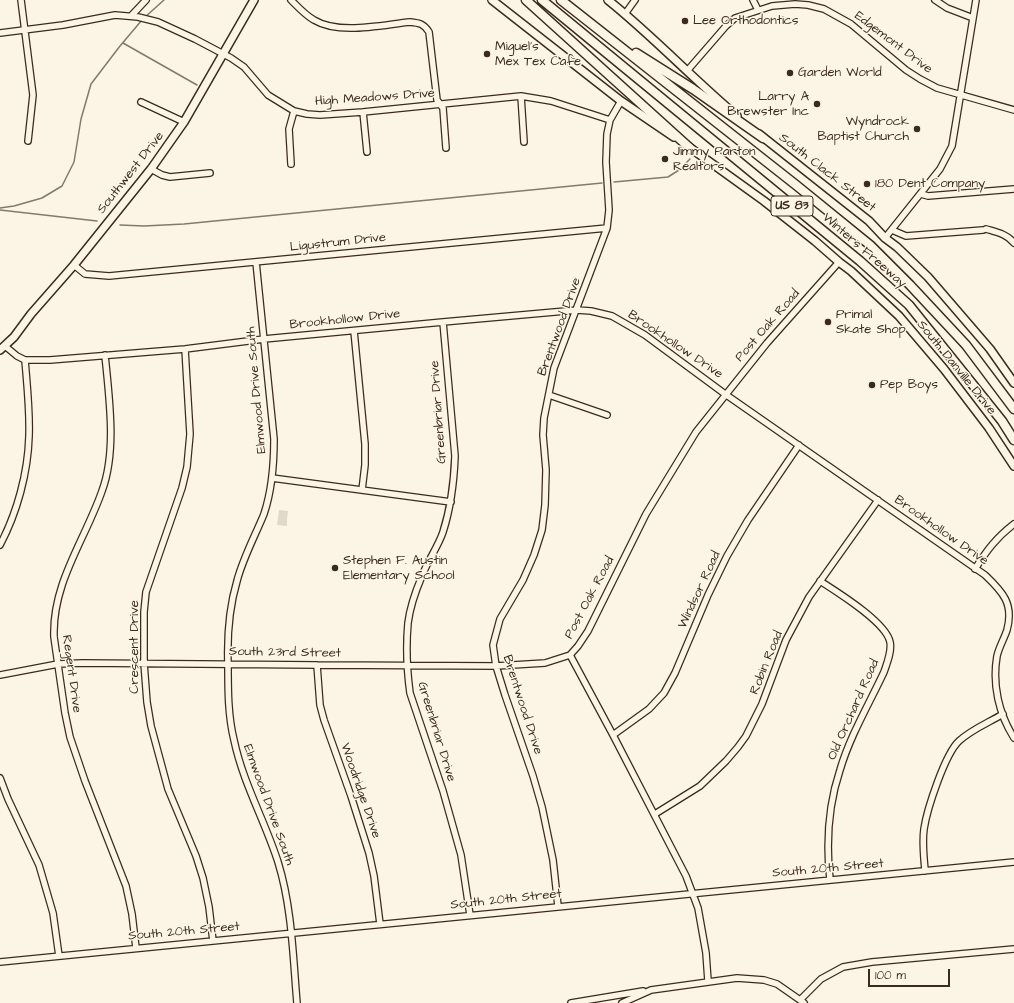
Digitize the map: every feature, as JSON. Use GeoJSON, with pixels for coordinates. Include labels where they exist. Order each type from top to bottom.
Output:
{"type":"FeatureCollection","features":[{"type":"Feature","properties":{"kind":"highway"},"geometry":{"type":"LineString","coordinates":[[526,0],[692,150]]}},
{"type":"Feature","properties":{"kind":"highway","name":"Winters Freeway"},"geometry":{"type":"LineString","coordinates":[[542,0],[860,261],[909,305],[1002,421],[1014,440]]}},
{"type":"Feature","properties":{"kind":"highway"},"geometry":{"type":"LineString","coordinates":[[563,2],[763,138]]}},
{"type":"Feature","properties":{"kind":"highway","name":"Winters Freeway"},"geometry":{"type":"LineString","coordinates":[[563,2],[870,244],[966,345],[1014,409]]}},
{"type":"Feature","properties":{"kind":"main road","name":"Southwest Drive"},"geometry":{"type":"LineString","coordinates":[[3,348],[14,337],[31,314],[74,265],[151,168],[184,122],[254,0]]}},
{"type":"Feature","properties":{"kind":"main road","name":"South Danville Drive"},"geometry":{"type":"LineString","coordinates":[[492,0],[621,101],[764,200],[815,240],[851,271],[899,316],[944,369],[989,428],[1014,466]]}},
{"type":"Feature","properties":{"kind":"main road","name":"South Clack Street"},"geometry":{"type":"LineString","coordinates":[[608,0],[719,101],[763,138],[854,209],[885,238],[897,247],[928,277],[990,349],[1014,383]]}},
{"type":"Feature","properties":{"kind":"street"},"geometry":{"type":"LineString","coordinates":[[21,0],[33,95],[28,141]]}},
{"type":"Feature","properties":{"kind":"street"},"geometry":{"type":"LineString","coordinates":[[131,16],[146,0]]}},
{"type":"Feature","properties":{"kind":"street"},"geometry":{"type":"LineString","coordinates":[[290,0],[313,20],[332,28],[346,29],[410,22],[419,23],[426,26],[429,32],[437,100],[442,108],[446,148]]}},
{"type":"Feature","properties":{"kind":"street"},"geometry":{"type":"LineString","coordinates":[[625,14],[635,0]]}},
{"type":"Feature","properties":{"kind":"street"},"geometry":{"type":"LineString","coordinates":[[753,0],[758,10]]}},
{"type":"Feature","properties":{"kind":"street"},"geometry":{"type":"LineString","coordinates":[[935,0],[947,8],[973,18]]}},
{"type":"Feature","properties":{"kind":"street"},"geometry":{"type":"LineString","coordinates":[[885,238],[940,169],[952,146],[976,0]]}},
{"type":"Feature","properties":{"kind":"street","name":"Edgemont Drive"},"geometry":{"type":"LineString","coordinates":[[687,71],[726,26],[735,18],[772,6],[795,4],[808,5],[824,9],[851,24],[906,70],[937,88],[1014,110]]}},
{"type":"Feature","properties":{"kind":"street","name":"High Meadows Drive"},"geometry":{"type":"LineString","coordinates":[[0,33],[26,31],[115,15],[131,16],[150,20],[165,24],[224,54],[244,66],[268,95],[294,111],[320,115],[521,96],[551,101],[610,120]]}},
{"type":"Feature","properties":{"kind":"street"},"geometry":{"type":"LineString","coordinates":[[521,96],[524,142]]}},
{"type":"Feature","properties":{"kind":"street","name":"Brentwood Drive"},"geometry":{"type":"LineString","coordinates":[[558,906],[553,860],[542,807],[496,666],[493,645],[500,619],[528,568],[542,530],[545,505],[546,470],[543,435],[544,418],[554,368],[607,228],[609,210],[606,147],[607,134],[610,120],[621,101]]}},
{"type":"Feature","properties":{"kind":"street"},"geometry":{"type":"LineString","coordinates":[[141,102],[184,122]]}},
{"type":"Feature","properties":{"kind":"street"},"geometry":{"type":"LineString","coordinates":[[291,164],[289,129],[294,111]]}},
{"type":"Feature","properties":{"kind":"street"},"geometry":{"type":"LineString","coordinates":[[363,112],[367,152]]}},
{"type":"Feature","properties":{"kind":"street"},"geometry":{"type":"LineString","coordinates":[[151,168],[162,175],[170,177],[210,173]]}},
{"type":"Feature","properties":{"kind":"street"},"geometry":{"type":"LineString","coordinates":[[920,194],[928,196],[1014,189]]}},
{"type":"Feature","properties":{"kind":"street","name":"Ligustrum Drive"},"geometry":{"type":"LineString","coordinates":[[74,265],[85,274],[109,276],[607,228]]}},
{"type":"Feature","properties":{"kind":"street"},"geometry":{"type":"LineString","coordinates":[[892,230],[906,236],[984,229],[1001,233],[1014,243]]}},
{"type":"Feature","properties":{"kind":"street","name":"Elmwood Drive South"},"geometry":{"type":"LineString","coordinates":[[256,262],[274,439],[274,460],[269,497],[264,513],[243,561],[237,580],[230,617],[228,664],[229,703],[233,740],[247,783],[278,862],[282,877],[291,932],[297,1003]]}},
{"type":"Feature","properties":{"kind":"street","name":"Post Oak Road"},"geometry":{"type":"LineString","coordinates":[[708,981],[706,953],[698,908],[693,892],[655,814],[570,655],[588,631],[646,514],[696,432],[766,344],[839,262]]}},
{"type":"Feature","properties":{"kind":"street","name":"Brookhollow Drive"},"geometry":{"type":"LineString","coordinates":[[26,360],[50,360],[185,349],[264,339],[577,310],[591,311],[612,316],[645,335],[725,394],[985,575],[1000,589],[1009,607],[1009,619],[998,654],[995,672],[996,685],[998,699],[1003,714],[1009,730],[1014,738]]}},
{"type":"Feature","properties":{"kind":"street","name":"Greenbriar Drive"},"geometry":{"type":"LineString","coordinates":[[442,322],[456,456],[451,502],[443,533],[422,574],[413,599],[408,622],[408,665],[410,693],[443,791],[461,855],[470,915]]}},
{"type":"Feature","properties":{"kind":"street"},"geometry":{"type":"LineString","coordinates":[[354,331],[365,444],[365,466],[362,490]]}},
{"type":"Feature","properties":{"kind":"street"},"geometry":{"type":"LineString","coordinates":[[0,545],[17,504],[26,464],[30,437],[26,360],[3,348]]}},
{"type":"Feature","properties":{"kind":"street","name":"Crescent Drive"},"geometry":{"type":"LineString","coordinates":[[185,349],[190,434],[187,467],[182,488],[146,592],[144,619],[144,663],[147,702],[154,739],[168,789],[196,856],[203,878],[210,907],[213,941]]}},
{"type":"Feature","properties":{"kind":"street","name":"Regent Drive"},"geometry":{"type":"LineString","coordinates":[[105,355],[111,420],[108,467],[103,491],[66,572],[58,598],[54,629],[55,648],[70,737],[85,781],[126,886],[132,914],[136,948]]}},
{"type":"Feature","properties":{"kind":"street"},"geometry":{"type":"LineString","coordinates":[[549,395],[608,415]]}},
{"type":"Feature","properties":{"kind":"street","name":"Windsor Road"},"geometry":{"type":"LineString","coordinates":[[613,735],[649,709],[664,694],[675,673],[708,595],[727,556],[748,520],[799,445]]}},
{"type":"Feature","properties":{"kind":"street"},"geometry":{"type":"LineString","coordinates":[[272,478],[451,502]]}},
{"type":"Feature","properties":{"kind":"street","name":"Robin Road"},"geometry":{"type":"LineString","coordinates":[[655,814],[700,786],[726,761],[742,741],[762,704],[776,665],[797,618],[809,597],[878,500]]}},
{"type":"Feature","properties":{"kind":"street"},"geometry":{"type":"LineString","coordinates":[[975,569],[989,547],[1004,531],[1014,524]]}},
{"type":"Feature","properties":{"kind":"street","name":"Old Orchard Road"},"geometry":{"type":"LineString","coordinates":[[820,581],[866,613],[885,630],[890,643],[888,662],[852,739],[836,785],[828,827],[830,880]]}},
{"type":"Feature","properties":{"kind":"street","name":"South 23rd Street"},"geometry":{"type":"LineString","coordinates":[[0,675],[58,664],[82,663],[317,666],[496,666],[546,663],[570,655]]}},
{"type":"Feature","properties":{"kind":"street","name":"Woodridge Drive"},"geometry":{"type":"LineString","coordinates":[[317,666],[320,705],[369,853],[374,876],[380,924]]}},
{"type":"Feature","properties":{"kind":"street"},"geometry":{"type":"LineString","coordinates":[[925,871],[923,846],[924,829],[933,796],[946,762],[958,743],[982,725],[1003,714]]}},
{"type":"Feature","properties":{"kind":"street"},"geometry":{"type":"LineString","coordinates":[[0,778],[8,799],[39,864],[53,913],[59,956]]}},
{"type":"Feature","properties":{"kind":"street","name":"South 20th Street"},"geometry":{"type":"LineString","coordinates":[[0,962],[693,892],[1014,862]]}},
{"type":"Feature","properties":{"kind":"street"},"geometry":{"type":"LineString","coordinates":[[571,1003],[708,981],[737,978],[764,980],[776,984],[802,1002],[821,979],[846,966],[872,962],[1014,949]]}},
{"type":"Feature","properties":{"kind":"street"},"geometry":{"type":"LineString","coordinates":[[622,1003],[651,990]]}},
{"type":"Feature","properties":{"kind":"shaded area"},"geometry":{"type":"Polygon","coordinates":[[[279,510],[288,511],[287,526],[277,525],[279,510]]]}},
{"type":"Feature","properties":{"kind":"waterway"},"geometry":{"type":"LineString","coordinates":[[144,18],[164,0]]}},
{"type":"Feature","properties":{"kind":"waterway"},"geometry":{"type":"LineString","coordinates":[[0,208],[14,206],[42,198],[62,186],[74,162],[81,119],[91,84],[142,20]]}},
{"type":"Feature","properties":{"kind":"waterway"},"geometry":{"type":"LineString","coordinates":[[123,43],[197,85]]}},
{"type":"Feature","properties":{"kind":"waterway"},"geometry":{"type":"LineString","coordinates":[[614,182],[668,177],[679,170],[690,159]]}},
{"type":"Feature","properties":{"kind":"waterway"},"geometry":{"type":"LineString","coordinates":[[120,225],[144,226],[184,224],[602,183]]}},
{"type":"Feature","properties":{"kind":"waterway"},"geometry":{"type":"LineString","coordinates":[[0,210],[97,221]]}},
{"type":"Feature","properties":{"kind":"place","name":"Lee Orthodontics"},"geometry":{"type":"Point","coordinates":[685,21]}},
{"type":"Feature","properties":{"kind":"place","name":"Miguel's Mex Tex Cafe"},"geometry":{"type":"Point","coordinates":[487,54]}},
{"type":"Feature","properties":{"kind":"place","name":"Garden World"},"geometry":{"type":"Point","coordinates":[790,73]}},
{"type":"Feature","properties":{"kind":"place","name":"Larry A Brewster Inc"},"geometry":{"type":"Point","coordinates":[817,104]}},
{"type":"Feature","properties":{"kind":"place","name":"Wyndrock Baptist Church"},"geometry":{"type":"Point","coordinates":[917,129]}},
{"type":"Feature","properties":{"kind":"place","name":"Jimmy Parton Realtors"},"geometry":{"type":"Point","coordinates":[665,159]}},
{"type":"Feature","properties":{"kind":"place","name":"180 Dent Company"},"geometry":{"type":"Point","coordinates":[867,184]}},
{"type":"Feature","properties":{"kind":"place","name":"Primal Skate Shop"},"geometry":{"type":"Point","coordinates":[828,322]}},
{"type":"Feature","properties":{"kind":"place","name":"Pep Boys"},"geometry":{"type":"Point","coordinates":[872,385]}},
{"type":"Feature","properties":{"kind":"place","name":"Stephen F. Austin Elementary School"},"geometry":{"type":"Point","coordinates":[335,568]}}]}
